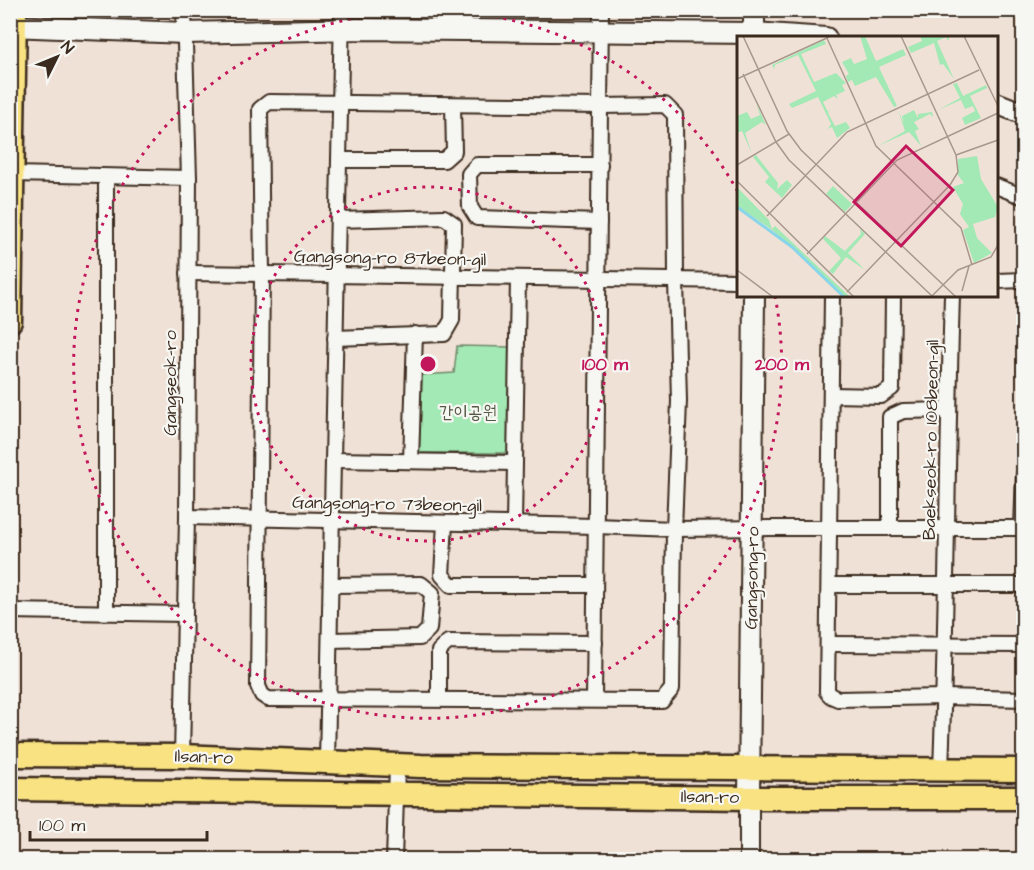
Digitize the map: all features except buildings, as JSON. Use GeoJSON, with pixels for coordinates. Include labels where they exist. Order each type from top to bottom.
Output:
{"type":"FeatureCollection","features":[{"type":"Feature","properties":{"kind":"main road"},"geometry":{"type":"LineString","coordinates":[[754,10],[754,35]]}},
{"type":"Feature","properties":{"kind":"main road"},"geometry":{"type":"LineString","coordinates":[[10,321],[13,21],[184,33],[342,20],[778,36]]}},
{"type":"Feature","properties":{"kind":"main road"},"geometry":{"type":"LineString","coordinates":[[998,104],[1023,114]]}},
{"type":"Feature","properties":{"kind":"main road","name":"Gangsong-ro"},"geometry":{"type":"LineString","coordinates":[[748,798],[754,297]]}},
{"type":"Feature","properties":{"kind":"main road","name":"Ilsan-ro"},"geometry":{"type":"LineString","coordinates":[[10,755],[182,756],[397,766],[1023,770]]}},
{"type":"Feature","properties":{"kind":"main road","name":"Ilsan-ro"},"geometry":{"type":"LineString","coordinates":[[10,789],[748,798],[1023,798]]}},
{"type":"Feature","properties":{"kind":"street","name":"Gangseok-ro"},"geometry":{"type":"LineString","coordinates":[[182,756],[188,518],[189,178],[184,10]]}},
{"type":"Feature","properties":{"kind":"street"},"geometry":{"type":"LineString","coordinates":[[594,700],[601,10]]}},
{"type":"Feature","properties":{"kind":"street"},"geometry":{"type":"LineString","coordinates":[[327,762],[342,20]]}},
{"type":"Feature","properties":{"kind":"street"},"geometry":{"type":"LineString","coordinates":[[269,102],[340,102],[455,105],[665,105],[675,115],[679,401],[674,529],[672,689],[662,701],[268,699],[262,694],[258,686],[262,274],[260,109],[269,102]]}},
{"type":"Feature","properties":{"kind":"street"},"geometry":{"type":"LineString","coordinates":[[339,160],[444,160],[454,151],[455,105]]}},
{"type":"Feature","properties":{"kind":"street"},"geometry":{"type":"LineString","coordinates":[[599,222],[477,218],[470,207],[469,174],[477,165],[600,165]]}},
{"type":"Feature","properties":{"kind":"street"},"geometry":{"type":"LineString","coordinates":[[12,174],[189,178]]}},
{"type":"Feature","properties":{"kind":"street"},"geometry":{"type":"LineString","coordinates":[[106,177],[106,612]]}},
{"type":"Feature","properties":{"kind":"street"},"geometry":{"type":"LineString","coordinates":[[998,187],[1023,197]]}},
{"type":"Feature","properties":{"kind":"street"},"geometry":{"type":"LineString","coordinates":[[335,338],[444,334],[452,320],[451,277],[454,224],[444,217],[338,220]]}},
{"type":"Feature","properties":{"kind":"street","name":"Gangsong-ro 87beon-gil"},"geometry":{"type":"LineString","coordinates":[[188,273],[737,281]]}},
{"type":"Feature","properties":{"kind":"street"},"geometry":{"type":"LineString","coordinates":[[514,524],[518,278]]}},
{"type":"Feature","properties":{"kind":"street"},"geometry":{"type":"LineString","coordinates":[[998,281],[1023,280]]}},
{"type":"Feature","properties":{"kind":"street"},"geometry":{"type":"LineString","coordinates":[[832,297],[827,692],[838,699],[944,697],[1023,699]]}},
{"type":"Feature","properties":{"kind":"street"},"geometry":{"type":"LineString","coordinates":[[831,399],[881,396],[892,388],[893,297]]}},
{"type":"Feature","properties":{"kind":"street","name":"Baekseok-ro 108beon-gil"},"geometry":{"type":"LineString","coordinates":[[942,770],[952,297]]}},
{"type":"Feature","properties":{"kind":"street"},"geometry":{"type":"LineString","coordinates":[[411,461],[415,334]]}},
{"type":"Feature","properties":{"kind":"street"},"geometry":{"type":"LineString","coordinates":[[890,528],[890,417],[903,411],[949,410]]}},
{"type":"Feature","properties":{"kind":"street"},"geometry":{"type":"LineString","coordinates":[[333,460],[515,464]]}},
{"type":"Feature","properties":{"kind":"street"},"geometry":{"type":"LineString","coordinates":[[1023,474],[1023,528]]}},
{"type":"Feature","properties":{"kind":"street","name":"Gangsong-ro 73beon-gil"},"geometry":{"type":"LineString","coordinates":[[188,518],[674,529],[1023,528]]}},
{"type":"Feature","properties":{"kind":"street"},"geometry":{"type":"LineString","coordinates":[[445,523],[442,575],[451,585],[595,585]]}},
{"type":"Feature","properties":{"kind":"street"},"geometry":{"type":"LineString","coordinates":[[330,640],[420,638],[429,629],[432,593],[422,584],[331,585]]}},
{"type":"Feature","properties":{"kind":"street"},"geometry":{"type":"LineString","coordinates":[[830,585],[1023,585]]}},
{"type":"Feature","properties":{"kind":"street"},"geometry":{"type":"LineString","coordinates":[[10,611],[184,614]]}},
{"type":"Feature","properties":{"kind":"street"},"geometry":{"type":"LineString","coordinates":[[434,699],[439,651],[448,642],[595,643]]}},
{"type":"Feature","properties":{"kind":"street"},"geometry":{"type":"LineString","coordinates":[[828,644],[1023,645]]}},
{"type":"Feature","properties":{"kind":"street"},"geometry":{"type":"LineString","coordinates":[[394,860],[397,766]]}},
{"type":"Feature","properties":{"kind":"street","name":"Gangsong-ro"},"geometry":{"type":"LineString","coordinates":[[748,798],[749,860]]}},
{"type":"Feature","properties":{"kind":"green space","name":"간이공원"},"geometry":{"type":"Polygon","coordinates":[[[457,346],[512,347],[509,453],[419,453],[422,375],[454,373],[457,346]]]}}]}
